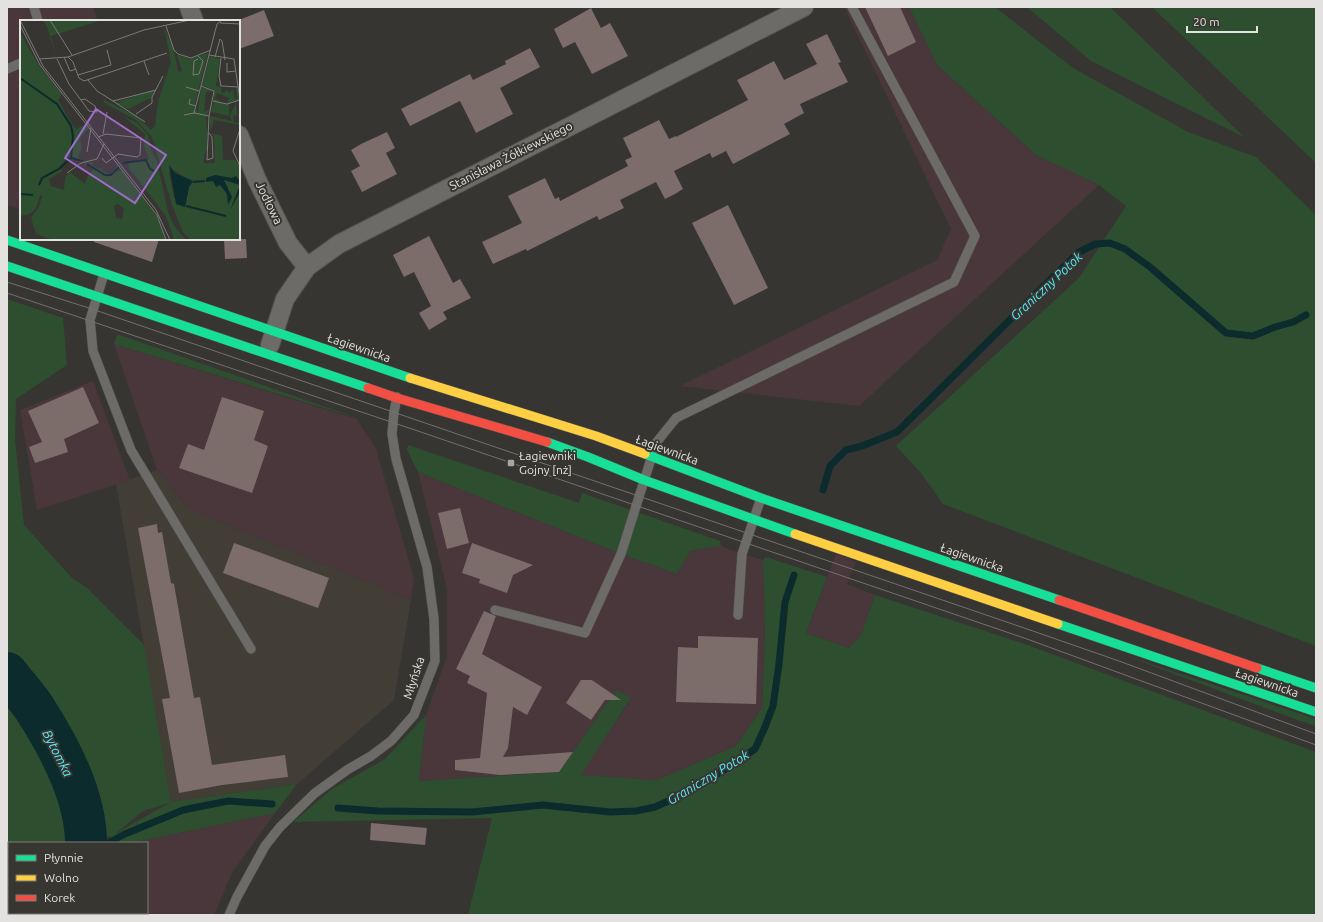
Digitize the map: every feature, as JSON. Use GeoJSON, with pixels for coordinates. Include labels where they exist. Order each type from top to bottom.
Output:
{"type":"FeatureCollection","features":[{"type":"Feature","properties":{"kind":"main road","name":"Łagiewnicka"},"geometry":{"type":"LineString","coordinates":[[7,240],[274,332],[400,387],[753,520],[1316,712]]}},
{"type":"Feature","properties":{"kind":"main road","name":"Łagiewnicka"},"geometry":{"type":"LineString","coordinates":[[7,266],[267,353],[582,432],[761,498],[1316,688]]}},
{"type":"Feature","properties":{"kind":"street"},"geometry":{"type":"LineString","coordinates":[[189,7],[194,20]]}},
{"type":"Feature","properties":{"kind":"street","name":"Stanisława Żółkiewskiego"},"geometry":{"type":"LineString","coordinates":[[267,353],[284,299],[307,267],[339,244],[804,7]]}},
{"type":"Feature","properties":{"kind":"street","name":"Jodłowa"},"geometry":{"type":"LineString","coordinates":[[240,138],[257,180],[288,243],[307,267]]}},
{"type":"Feature","properties":{"kind":"lane"},"geometry":{"type":"LineString","coordinates":[[34,7],[38,20]]}},
{"type":"Feature","properties":{"kind":"lane"},"geometry":{"type":"LineString","coordinates":[[495,610],[585,633],[622,554],[656,443],[676,418],[954,282],[975,236],[852,7]]}},
{"type":"Feature","properties":{"kind":"lane"},"geometry":{"type":"LineString","coordinates":[[7,69],[20,63]]}},
{"type":"Feature","properties":{"kind":"lane"},"geometry":{"type":"LineString","coordinates":[[104,274],[96,296],[90,320],[93,350],[131,450],[251,649]]}},
{"type":"Feature","properties":{"kind":"lane","name":"Młyńska"},"geometry":{"type":"LineString","coordinates":[[229,915],[237,897],[265,846],[280,827],[315,793],[391,741],[414,716],[434,661],[434,619],[427,567],[396,459],[392,434],[394,412],[400,387]]}},
{"type":"Feature","properties":{"kind":"lane"},"geometry":{"type":"LineString","coordinates":[[738,615],[742,554],[761,498]]}},
{"type":"Feature","properties":{"kind":"shaded area"},"geometry":{"type":"Polygon","coordinates":[[[7,7],[93,7],[98,20],[20,20],[20,209],[7,205],[7,7]]]}},
{"type":"Feature","properties":{"kind":"shaded area"},"geometry":{"type":"Polygon","coordinates":[[[844,7],[909,7],[937,65],[1036,155],[1099,185],[859,406],[680,386],[937,260],[951,229],[844,7]]]}},
{"type":"Feature","properties":{"kind":"shaded area"},"geometry":{"type":"Polygon","coordinates":[[[114,344],[357,419],[376,449],[414,578],[411,600],[189,509],[157,470],[114,344]]]}},
{"type":"Feature","properties":{"kind":"shaded area"},"geometry":{"type":"Polygon","coordinates":[[[93,381],[130,480],[37,510],[20,410],[93,381]]]}},
{"type":"Feature","properties":{"kind":"shaded area"},"geometry":{"type":"Polygon","coordinates":[[[157,470],[189,509],[411,600],[394,700],[297,784],[171,802],[116,484],[157,470]]]}},
{"type":"Feature","properties":{"kind":"shaded area"},"geometry":{"type":"Polygon","coordinates":[[[418,472],[621,554],[677,574],[690,551],[721,546],[763,560],[765,634],[762,708],[736,746],[657,780],[580,775],[631,699],[616,690],[559,772],[419,781],[426,715],[447,656],[447,589],[418,472]]]}},
{"type":"Feature","properties":{"kind":"shaded area"},"geometry":{"type":"Polygon","coordinates":[[[836,554],[856,562],[847,584],[875,595],[861,635],[849,648],[806,633],[836,554]]]}},
{"type":"Feature","properties":{"kind":"shaded area"},"geometry":{"type":"Polygon","coordinates":[[[275,813],[232,873],[214,915],[21,915],[148,914],[148,842],[136,842],[275,813]]]}},
{"type":"Feature","properties":{"kind":"green space"},"geometry":{"type":"Polygon","coordinates":[[[909,7],[995,7],[1073,68],[1188,132],[1256,157],[1316,215],[1316,646],[943,504],[921,473],[896,446],[1079,278],[1126,206],[1099,185],[1036,155],[937,65],[909,7]]]}},
{"type":"Feature","properties":{"kind":"green space"},"geometry":{"type":"Polygon","coordinates":[[[1027,7],[1110,7],[1244,137],[1091,61],[1027,7]]]}},
{"type":"Feature","properties":{"kind":"green space"},"geometry":{"type":"Polygon","coordinates":[[[1152,7],[1316,7],[1316,163],[1152,7]]]}},
{"type":"Feature","properties":{"kind":"green space"},"geometry":{"type":"Polygon","coordinates":[[[7,299],[63,318],[67,365],[16,399],[15,440],[24,525],[72,578],[87,588],[144,645],[171,802],[297,784],[275,813],[136,842],[112,842],[111,836],[85,842],[8,842],[8,914],[21,915],[7,915],[7,299]],[[169,803],[143,811],[115,834],[169,803]]]}},
{"type":"Feature","properties":{"kind":"green space"},"geometry":{"type":"Polygon","coordinates":[[[117,335],[120,335],[360,419],[114,344],[117,335]]]}},
{"type":"Feature","properties":{"kind":"green space"},"geometry":{"type":"Polygon","coordinates":[[[408,445],[579,503],[582,493],[720,541],[721,546],[690,551],[677,574],[621,554],[418,472],[407,450],[408,445]]]}},
{"type":"Feature","properties":{"kind":"green space"},"geometry":{"type":"Polygon","coordinates":[[[766,557],[827,577],[806,633],[849,648],[861,635],[875,595],[1025,644],[1316,752],[1316,915],[468,915],[492,818],[293,822],[332,789],[385,759],[426,715],[419,781],[559,772],[616,690],[631,698],[581,775],[657,780],[736,746],[762,708],[765,634],[763,560],[766,557]]]}},
{"type":"Feature","properties":{"kind":"green space"},"geometry":{"type":"Polygon","coordinates":[[[1121,654],[1316,719],[1316,726],[1300,721],[1121,654]]]}},
{"type":"Feature","properties":{"kind":"building"},"geometry":{"type":"Polygon","coordinates":[[[865,7],[900,7],[916,42],[888,56],[865,7]]]}},
{"type":"Feature","properties":{"kind":"building"},"geometry":{"type":"Polygon","coordinates":[[[591,8],[601,28],[610,23],[628,56],[592,74],[575,42],[563,48],[554,29],[591,8]]]}},
{"type":"Feature","properties":{"kind":"building"},"geometry":{"type":"Polygon","coordinates":[[[264,10],[274,36],[240,49],[239,20],[264,10]]]}},
{"type":"Feature","properties":{"kind":"building"},"geometry":{"type":"Polygon","coordinates":[[[827,34],[841,62],[838,63],[848,82],[800,104],[804,113],[784,124],[790,134],[733,164],[726,151],[712,158],[710,153],[674,171],[683,189],[675,194],[665,199],[656,182],[620,200],[624,208],[599,220],[597,216],[527,251],[526,249],[493,264],[482,242],[522,223],[508,196],[545,178],[555,199],[559,197],[560,201],[628,166],[625,160],[632,157],[623,138],[659,120],[669,139],[676,137],[748,100],[737,80],[774,61],[784,80],[817,64],[806,44],[827,34]]]}},
{"type":"Feature","properties":{"kind":"building"},"geometry":{"type":"Polygon","coordinates":[[[530,48],[540,67],[500,88],[513,114],[476,133],[460,101],[410,126],[401,109],[470,74],[473,80],[506,64],[505,61],[530,48]]]}},
{"type":"Feature","properties":{"kind":"building"},"geometry":{"type":"Polygon","coordinates":[[[387,132],[395,148],[386,153],[397,174],[362,192],[351,171],[360,166],[351,150],[387,132]]]}},
{"type":"Feature","properties":{"kind":"building"},"geometry":{"type":"Polygon","coordinates":[[[728,205],[768,288],[734,305],[692,223],[728,205]]]}},
{"type":"Feature","properties":{"kind":"building"},"geometry":{"type":"Polygon","coordinates":[[[429,236],[453,283],[460,279],[471,298],[443,312],[447,319],[429,330],[419,313],[431,306],[414,272],[404,277],[393,255],[429,236]]]}},
{"type":"Feature","properties":{"kind":"building"},"geometry":{"type":"Polygon","coordinates":[[[246,239],[247,258],[225,259],[224,240],[246,239]]]}},
{"type":"Feature","properties":{"kind":"building"},"geometry":{"type":"Polygon","coordinates":[[[94,240],[159,240],[152,262],[94,242],[94,240]]]}},
{"type":"Feature","properties":{"kind":"building"},"geometry":{"type":"Polygon","coordinates":[[[83,387],[99,423],[64,439],[68,452],[35,463],[29,447],[42,442],[28,411],[83,387]]]}},
{"type":"Feature","properties":{"kind":"building"},"geometry":{"type":"Polygon","coordinates":[[[222,397],[264,411],[254,440],[268,446],[252,493],[179,468],[188,444],[204,450],[222,397]]]}},
{"type":"Feature","properties":{"kind":"building"},"geometry":{"type":"Polygon","coordinates":[[[460,508],[469,543],[447,549],[438,513],[460,508]]]}},
{"type":"Feature","properties":{"kind":"building"},"geometry":{"type":"Polygon","coordinates":[[[157,524],[158,533],[162,532],[171,583],[174,584],[194,698],[200,697],[212,765],[285,755],[288,777],[222,785],[179,793],[162,699],[170,698],[138,528],[157,524]]]}},
{"type":"Feature","properties":{"kind":"building"},"geometry":{"type":"Polygon","coordinates":[[[234,543],[329,578],[318,608],[223,573],[234,543]]]}},
{"type":"Feature","properties":{"kind":"building"},"geometry":{"type":"Polygon","coordinates":[[[472,543],[533,565],[513,575],[507,593],[479,583],[480,579],[462,573],[472,543]]]}},
{"type":"Feature","properties":{"kind":"building"},"geometry":{"type":"Polygon","coordinates":[[[484,611],[496,616],[482,654],[542,687],[527,715],[513,707],[508,748],[503,757],[573,752],[559,772],[500,775],[455,770],[455,760],[480,758],[487,693],[467,683],[470,676],[456,669],[484,611]]]}},
{"type":"Feature","properties":{"kind":"building"},"geometry":{"type":"Polygon","coordinates":[[[698,636],[758,638],[756,704],[676,702],[678,647],[698,648],[698,636]]]}},
{"type":"Feature","properties":{"kind":"building"},"geometry":{"type":"Polygon","coordinates":[[[581,680],[592,680],[621,700],[605,700],[591,720],[566,703],[581,680]]]}},
{"type":"Feature","properties":{"kind":"building"},"geometry":{"type":"Polygon","coordinates":[[[371,823],[427,828],[425,845],[370,840],[371,823]]]}},
{"type":"Feature","properties":{"kind":"waterway","name":"Graniczny Potok"},"geometry":{"type":"LineString","coordinates":[[823,490],[830,466],[846,450],[862,446],[897,432],[1079,252],[1095,244],[1110,243],[1125,249],[1150,267],[1226,333],[1253,336],[1275,327],[1293,322],[1306,315]]}},
{"type":"Feature","properties":{"kind":"waterway","name":"Graniczny Potok"},"geometry":{"type":"LineString","coordinates":[[338,808],[378,811],[472,812],[543,805],[610,812],[636,811],[655,807],[675,798],[721,772],[755,749],[773,706],[785,602],[794,575]]}},
{"type":"Feature","properties":{"kind":"waterway","name":"Bytomka"},"geometry":{"type":"LineString","coordinates":[[7,673],[35,709],[54,740],[70,773],[82,808],[86,842]]}},
{"type":"Feature","properties":{"kind":"waterway","name":"Graniczny Potok"},"geometry":{"type":"LineString","coordinates":[[110,842],[125,834],[183,810],[228,801],[272,804]]}},
{"type":"Feature","properties":{"kind":"tram line"},"geometry":{"type":"LineString","coordinates":[[7,282],[92,309],[1030,630],[1119,661],[1316,734]]}},
{"type":"Feature","properties":{"kind":"tram line"},"geometry":{"type":"LineString","coordinates":[[7,293],[412,429],[1027,639],[1316,745]]}},
{"type":"Feature","properties":{"kind":"traffic: fast"},"geometry":{"type":"LineString","coordinates":[[7,240],[410,378]]}},
{"type":"Feature","properties":{"kind":"traffic: fast"},"geometry":{"type":"LineString","coordinates":[[7,266],[368,388]]}},
{"type":"Feature","properties":{"kind":"traffic: fast"},"geometry":{"type":"LineString","coordinates":[[547,442],[644,480],[795,534]]}},
{"type":"Feature","properties":{"kind":"traffic: fast"},"geometry":{"type":"LineString","coordinates":[[645,454],[761,498],[1059,600]]}},
{"type":"Feature","properties":{"kind":"traffic: fast"},"geometry":{"type":"LineString","coordinates":[[1058,624],[1316,712]]}},
{"type":"Feature","properties":{"kind":"traffic: fast"},"geometry":{"type":"LineString","coordinates":[[1257,668],[1316,688]]}},
{"type":"Feature","properties":{"kind":"traffic: slow"},"geometry":{"type":"LineString","coordinates":[[410,378],[596,436],[645,454]]}},
{"type":"Feature","properties":{"kind":"traffic: slow"},"geometry":{"type":"LineString","coordinates":[[795,534],[1058,624]]}},
{"type":"Feature","properties":{"kind":"traffic: jam"},"geometry":{"type":"LineString","coordinates":[[368,388],[547,442]]}},
{"type":"Feature","properties":{"kind":"traffic: jam"},"geometry":{"type":"LineString","coordinates":[[1059,600],[1257,668]]}},
{"type":"Feature","properties":{"kind":"place","name":"Łagiewniki Gojny [nż]"},"geometry":{"type":"Point","coordinates":[511,463]}}]}
